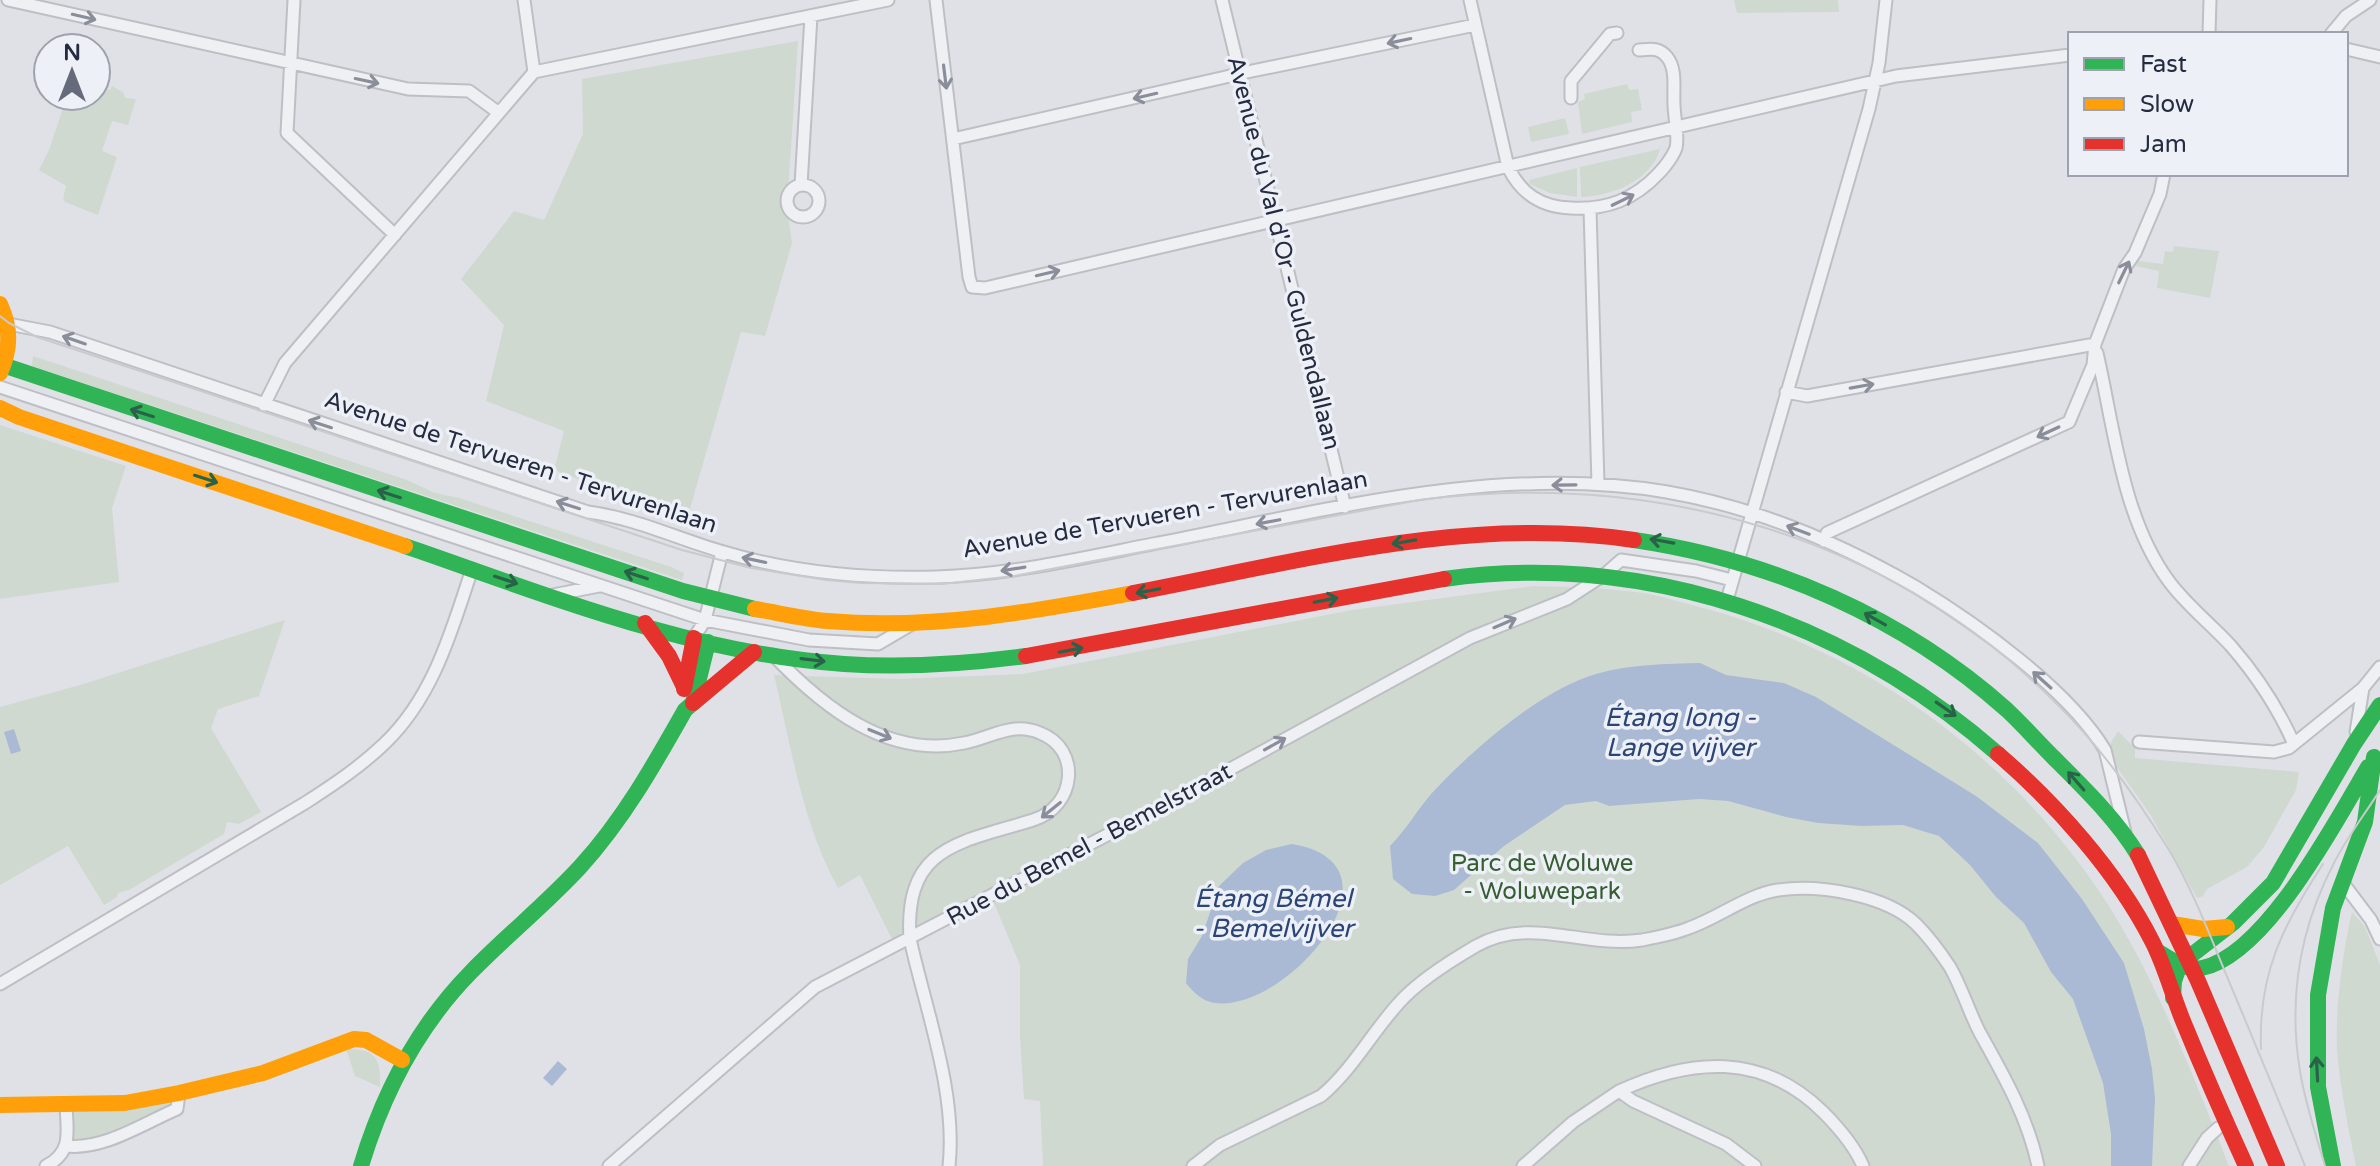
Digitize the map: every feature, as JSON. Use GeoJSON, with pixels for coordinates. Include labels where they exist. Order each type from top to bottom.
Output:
{"type":"FeatureCollection","features":[{"type":"Feature","properties":{"kind":"main road"},"geometry":{"type":"LineString","coordinates":[[0,304],[11,345],[1,368]]}},
{"type":"Feature","properties":{"kind":"main road","name":"Avenue de Tervueren - Tervurenlaan"},"geometry":{"type":"LineString","coordinates":[[1,368],[710,598],[828,621],[912,624],[1028,613],[1408,541],[1475,532],[1600,533],[1676,544],[1771,570],[1867,614],[1953,666],[2000,702],[2046,746],[2128,840],[2172,924],[2186,963],[2277,1166]]}},
{"type":"Feature","properties":{"kind":"main road"},"geometry":{"type":"LineString","coordinates":[[0,408],[19,417],[552,595],[701,640],[754,652],[842,664],[911,667],[1054,654],[1405,585],[1477,575],[1604,575],[1727,600],[1792,623],[1841,645],[1907,682],[1955,716],[2060,811],[2125,897],[2157,951],[2173,998],[2246,1166]]}},
{"type":"Feature","properties":{"kind":"main road"},"geometry":{"type":"LineString","coordinates":[[645,623],[669,656],[682,682],[689,707]]}},
{"type":"Feature","properties":{"kind":"main road"},"geometry":{"type":"LineString","coordinates":[[682,682],[701,640]]}},
{"type":"Feature","properties":{"kind":"main road"},"geometry":{"type":"LineString","coordinates":[[689,707],[701,640]]}},
{"type":"Feature","properties":{"kind":"main road"},"geometry":{"type":"LineString","coordinates":[[361,1166],[376,1119],[402,1060],[449,997],[592,853],[645,780],[689,707],[754,652]]}},
{"type":"Feature","properties":{"kind":"main road"},"geometry":{"type":"LineString","coordinates":[[2173,998],[2174,981],[2186,963],[2249,909],[2273,883],[2380,705]]}},
{"type":"Feature","properties":{"kind":"main road"},"geometry":{"type":"LineString","coordinates":[[2157,951],[2186,963],[2208,967],[2221,962],[2275,912],[2300,879],[2377,752]]}},
{"type":"Feature","properties":{"kind":"main road"},"geometry":{"type":"LineString","coordinates":[[2333,1166],[2318,1087],[2317,1006],[2326,937],[2342,880],[2365,822],[2377,752]]}},
{"type":"Feature","properties":{"kind":"main road"},"geometry":{"type":"LineString","coordinates":[[2172,924],[2190,929],[2227,927]]}},
{"type":"Feature","properties":{"kind":"main road"},"geometry":{"type":"LineString","coordinates":[[0,1105],[125,1103],[179,1093],[263,1073],[354,1039],[366,1040],[402,1060]]}},
{"type":"Feature","properties":{"kind":"street"},"geometry":{"type":"LineString","coordinates":[[8,0],[408,89],[469,91],[499,113]]}},
{"type":"Feature","properties":{"kind":"street"},"geometry":{"type":"LineString","coordinates":[[294,0],[287,133],[395,235]]}},
{"type":"Feature","properties":{"kind":"street"},"geometry":{"type":"LineString","coordinates":[[524,0],[534,72]]}},
{"type":"Feature","properties":{"kind":"street"},"geometry":{"type":"LineString","coordinates":[[264,405],[285,363],[534,72],[888,0]]}},
{"type":"Feature","properties":{"kind":"street"},"geometry":{"type":"LineString","coordinates":[[936,0],[972,287],[985,288],[1896,76],[2068,55]]}},
{"type":"Feature","properties":{"kind":"street","name":"Avenue du Val d'Or - Guldendallaan"},"geometry":{"type":"LineString","coordinates":[[1222,0],[1345,507]]}},
{"type":"Feature","properties":{"kind":"street"},"geometry":{"type":"LineString","coordinates":[[1470,0],[1508,167],[1515,183],[1526,195],[1563,208],[1611,206],[1630,198],[1664,168],[1676,147],[1673,68],[1666,54],[1656,48],[1639,50]]}},
{"type":"Feature","properties":{"kind":"street"},"geometry":{"type":"LineString","coordinates":[[1727,600],[1867,118],[1886,0]]}},
{"type":"Feature","properties":{"kind":"street"},"geometry":{"type":"LineString","coordinates":[[2209,32],[2210,0]]}},
{"type":"Feature","properties":{"kind":"street"},"geometry":{"type":"LineString","coordinates":[[2333,32],[2346,16],[2370,0]]}},
{"type":"Feature","properties":{"kind":"street"},"geometry":{"type":"LineString","coordinates":[[801,185],[811,16]]}},
{"type":"Feature","properties":{"kind":"street"},"geometry":{"type":"LineString","coordinates":[[953,139],[1475,25]]}},
{"type":"Feature","properties":{"kind":"street"},"geometry":{"type":"LineString","coordinates":[[1571,98],[1571,81],[1610,34],[1617,33]]}},
{"type":"Feature","properties":{"kind":"street"},"geometry":{"type":"LineString","coordinates":[[2348,49],[2380,57]]}},
{"type":"Feature","properties":{"kind":"street"},"geometry":{"type":"LineString","coordinates":[[1824,541],[1831,531],[2069,422],[2093,365],[2095,344],[2124,269],[2135,253],[2160,194],[2164,176]]}},
{"type":"Feature","properties":{"kind":"street"},"geometry":{"type":"LineString","coordinates":[[1590,209],[1598,484]]}},
{"type":"Feature","properties":{"kind":"street","name":"Avenue de Tervueren - Tervurenlaan"},"geometry":{"type":"LineString","coordinates":[[4,323],[50,332],[588,512],[612,515],[722,552],[827,573],[894,577],[974,575],[1072,560],[1345,507],[1461,488],[1598,484],[1669,492],[1751,513],[1824,541],[1874,564],[1963,617],[2021,662],[2066,703],[2105,750],[2128,840]]}},
{"type":"Feature","properties":{"kind":"street"},"geometry":{"type":"LineString","coordinates":[[1786,392],[1807,396],[2095,344]]}},
{"type":"Feature","properties":{"kind":"street"},"geometry":{"type":"LineString","coordinates":[[2095,344],[2131,506],[2140,531],[2168,580],[2257,678],[2282,716],[2294,744]]}},
{"type":"Feature","properties":{"kind":"street","name":"Avenue de Tervueren - Tervurenlaan"},"geometry":{"type":"LineString","coordinates":[[0,387],[705,620],[809,640],[878,644],[912,624]]}},
{"type":"Feature","properties":{"kind":"street"},"geometry":{"type":"LineString","coordinates":[[701,640],[722,552]]}},
{"type":"Feature","properties":{"kind":"street"},"geometry":{"type":"LineString","coordinates":[[1604,575],[1621,560],[1634,560],[1732,580]]}},
{"type":"Feature","properties":{"kind":"street"},"geometry":{"type":"LineString","coordinates":[[0,984],[305,803],[351,773],[387,742],[428,685],[442,656],[472,569]]}},
{"type":"Feature","properties":{"kind":"street","name":"Rue du Bemel - Bemelstraat"},"geometry":{"type":"LineString","coordinates":[[609,1166],[815,987],[850,966],[910,939],[1157,809],[1470,638],[1567,599],[1604,575]]}},
{"type":"Feature","properties":{"kind":"street"},"geometry":{"type":"LineString","coordinates":[[552,595],[599,585]]}},
{"type":"Feature","properties":{"kind":"street"},"geometry":{"type":"LineString","coordinates":[[773,655],[799,682],[845,717],[885,737],[912,744],[940,745],[965,743],[1008,729],[1031,729],[1053,741],[1066,760],[1067,784],[1063,799],[1053,811],[1043,817],[972,838],[941,853],[924,868],[911,897],[910,939],[950,1105],[952,1138],[949,1166]]}},
{"type":"Feature","properties":{"kind":"street"},"geometry":{"type":"LineString","coordinates":[[2139,742],[2274,752],[2289,748],[2363,688],[2380,667]]}},
{"type":"Feature","properties":{"kind":"street"},"geometry":{"type":"LineString","coordinates":[[2354,744],[2363,688]]}},
{"type":"Feature","properties":{"kind":"street"},"geometry":{"type":"LineString","coordinates":[[2342,880],[2371,920],[2380,939]]}},
{"type":"Feature","properties":{"kind":"street"},"geometry":{"type":"LineString","coordinates":[[1193,1166],[1220,1145],[1321,1096],[1359,1057],[1400,1001],[1430,976],[1490,940],[1529,931],[1604,941],[1638,940],[1691,928],[1749,899],[1777,890],[1804,889],[1880,902],[1915,922],[1933,943],[1951,970],[1979,1031],[2008,1082],[2032,1139],[2038,1166]]}},
{"type":"Feature","properties":{"kind":"street"},"geometry":{"type":"LineString","coordinates":[[1523,1166],[1573,1122],[1619,1091],[1655,1075],[1704,1066],[1743,1069],[1792,1086],[1841,1131],[1863,1166]]}},
{"type":"Feature","properties":{"kind":"street"},"geometry":{"type":"LineString","coordinates":[[1619,1091],[1633,1101],[1726,1144],[1755,1166]]}},
{"type":"Feature","properties":{"kind":"street"},"geometry":{"type":"LineString","coordinates":[[67,1146],[98,1143],[177,1109],[179,1093]]}},
{"type":"Feature","properties":{"kind":"street"},"geometry":{"type":"LineString","coordinates":[[46,1166],[57,1160],[67,1146],[66,1105]]}},
{"type":"Feature","properties":{"kind":"street"},"geometry":{"type":"LineString","coordinates":[[2189,1166],[2207,1138],[2218,1128]]}},
{"type":"Feature","properties":{"kind":"green space"},"geometry":{"type":"Polygon","coordinates":[[[1734,0],[1838,0],[1839,12],[1737,13],[1734,0]]]}},
{"type":"Feature","properties":{"kind":"green space"},"geometry":{"type":"Polygon","coordinates":[[[798,41],[787,208],[792,243],[765,336],[741,332],[687,519],[554,470],[564,431],[486,401],[504,325],[461,279],[514,211],[544,220],[583,134],[582,79],[798,41]]]}},
{"type":"Feature","properties":{"kind":"green space"},"geometry":{"type":"Polygon","coordinates":[[[1627,84],[1629,90],[1638,89],[1642,110],[1631,112],[1632,122],[1582,134],[1578,102],[1585,99],[1584,94],[1627,84]]]}},
{"type":"Feature","properties":{"kind":"green space"},"geometry":{"type":"Polygon","coordinates":[[[112,86],[123,92],[125,98],[136,99],[128,125],[112,121],[102,151],[117,157],[98,215],[65,202],[66,186],[39,170],[62,112],[112,112],[112,86]]]}},
{"type":"Feature","properties":{"kind":"green space"},"geometry":{"type":"Polygon","coordinates":[[[1565,118],[1569,134],[1531,142],[1528,127],[1565,118]]]}},
{"type":"Feature","properties":{"kind":"green space"},"geometry":{"type":"Polygon","coordinates":[[[1660,149],[1648,170],[1629,185],[1605,194],[1581,197],[1580,167],[1660,149]]]}},
{"type":"Feature","properties":{"kind":"green space"},"geometry":{"type":"Polygon","coordinates":[[[1577,168],[1577,197],[1550,193],[1530,184],[1529,180],[1577,168]]]}},
{"type":"Feature","properties":{"kind":"green space"},"geometry":{"type":"Polygon","coordinates":[[[2174,246],[2219,251],[2210,298],[2157,288],[2159,271],[2136,266],[2138,261],[2163,264],[2165,251],[2173,252],[2174,246]]]}},
{"type":"Feature","properties":{"kind":"green space"},"geometry":{"type":"Polygon","coordinates":[[[33,356],[407,480],[435,493],[459,498],[671,567],[684,573],[682,580],[32,366],[33,356]]]}},
{"type":"Feature","properties":{"kind":"green space"},"geometry":{"type":"Polygon","coordinates":[[[0,425],[126,466],[112,508],[119,582],[0,599],[0,425]]]}},
{"type":"Feature","properties":{"kind":"green space","name":"Parc de Woluwe - Woluwepark"},"geometry":{"type":"Polygon","coordinates":[[[1533,586],[1645,593],[1765,628],[1821,652],[1875,681],[1926,714],[1975,752],[2060,839],[2117,919],[2170,1023],[2229,1166],[1043,1166],[1040,1101],[1024,1099],[1020,965],[989,891],[893,941],[860,875],[838,888],[806,811],[774,675],[899,679],[1023,674],[1352,610],[1533,586]]]}},
{"type":"Feature","properties":{"kind":"green space"},"geometry":{"type":"Polygon","coordinates":[[[285,620],[259,696],[218,709],[211,728],[261,812],[239,824],[227,822],[224,834],[129,890],[118,893],[104,905],[68,846],[0,885],[0,707],[285,620]]]}},
{"type":"Feature","properties":{"kind":"green space"},"geometry":{"type":"Polygon","coordinates":[[[2118,731],[2135,748],[2135,758],[2299,772],[2296,790],[2264,847],[2247,867],[2197,898],[2150,814],[2114,763],[2109,746],[2118,731]]]}},
{"type":"Feature","properties":{"kind":"green space"},"geometry":{"type":"Polygon","coordinates":[[[2352,912],[2365,927],[2380,965],[2380,1166],[2356,1166],[2338,1064],[2338,999],[2352,912]]]}},
{"type":"Feature","properties":{"kind":"green space"},"geometry":{"type":"Polygon","coordinates":[[[346,1049],[371,1053],[378,1063],[380,1087],[355,1076],[346,1049]]]}},
{"type":"Feature","properties":{"kind":"green space"},"geometry":{"type":"Polygon","coordinates":[[[173,1101],[172,1108],[83,1145],[72,1142],[71,1112],[131,1108],[173,1101]]]}},
{"type":"Feature","properties":{"kind":"water","name":"Étang long - Lange vijver"},"geometry":{"type":"Polygon","coordinates":[[[1700,663],[1726,675],[1784,683],[1816,697],[1976,796],[2038,843],[2082,899],[2124,963],[2144,1029],[2152,1069],[2155,1098],[2152,1166],[2111,1166],[2111,1134],[2103,1083],[2073,999],[2051,972],[2024,923],[1939,836],[1903,825],[1818,823],[1728,801],[1699,799],[1609,806],[1596,801],[1565,805],[1504,846],[1454,890],[1435,896],[1412,894],[1393,879],[1390,846],[1448,776],[1530,708],[1552,693],[1596,674],[1648,665],[1700,663]]]}},
{"type":"Feature","properties":{"kind":"water"},"geometry":{"type":"Polygon","coordinates":[[[14,729],[21,751],[11,754],[4,732],[14,729]]]}},
{"type":"Feature","properties":{"kind":"water","name":"Étang Bémel - Bemelvijver"},"geometry":{"type":"Polygon","coordinates":[[[1292,844],[1327,857],[1342,879],[1340,906],[1326,935],[1303,962],[1275,985],[1244,1000],[1215,1003],[1202,998],[1186,983],[1188,959],[1202,936],[1219,886],[1243,863],[1266,850],[1292,844]]]}},
{"type":"Feature","properties":{"kind":"water"},"geometry":{"type":"Polygon","coordinates":[[[558,1061],[567,1069],[552,1086],[543,1078],[558,1061]]]}},
{"type":"Feature","properties":{"kind":"tram line"},"geometry":{"type":"LineString","coordinates":[[0,316],[37,337],[682,550],[751,568],[826,580],[942,584],[1014,576],[1419,500],[1507,493],[1594,495],[1679,507],[1762,527],[1842,557],[1919,596],[1990,645],[2057,704],[2089,738],[2144,811],[2186,881],[2305,1166]]}},
{"type":"Feature","properties":{"kind":"tram line"},"geometry":{"type":"LineString","coordinates":[[2325,1166],[2300,1071],[2295,1017],[2300,964],[2305,938],[2322,888],[2345,844],[2380,790]]}},
{"type":"Feature","properties":{"kind":"tram line"},"geometry":{"type":"LineString","coordinates":[[2261,1049],[2264,997],[2276,951],[2296,908],[2323,864]]}},
{"type":"Feature","properties":{"kind":"traffic: fast"},"geometry":{"type":"LineString","coordinates":[[0,364],[683,591],[755,609]]}},
{"type":"Feature","properties":{"kind":"traffic: fast"},"geometry":{"type":"LineString","coordinates":[[1634,540],[1685,549],[1785,578],[1833,598],[1924,647],[1967,677],[2013,716],[2099,804],[2138,855]]}},
{"type":"Feature","properties":{"kind":"traffic: fast"},"geometry":{"type":"LineString","coordinates":[[405,546],[621,620],[732,648],[788,658],[890,666],[1026,656]]}},
{"type":"Feature","properties":{"kind":"traffic: fast"},"geometry":{"type":"LineString","coordinates":[[1444,579],[1520,573],[1594,576],[1668,587],[1740,606],[1809,633],[1876,667],[1939,707],[1998,754]]}},
{"type":"Feature","properties":{"kind":"traffic: fast"},"geometry":{"type":"LineString","coordinates":[[361,1166],[391,1087],[434,1015],[471,972],[580,867],[637,792],[685,710],[693,703],[708,642]]}},
{"type":"Feature","properties":{"kind":"traffic: fast"},"geometry":{"type":"LineString","coordinates":[[2173,998],[2174,981],[2180,964],[2233,923],[2273,883],[2380,705]]}},
{"type":"Feature","properties":{"kind":"traffic: fast"},"geometry":{"type":"LineString","coordinates":[[2333,1166],[2318,1087],[2318,995],[2333,908],[2365,822],[2374,757]]}},
{"type":"Feature","properties":{"kind":"traffic: fast"},"geometry":{"type":"LineString","coordinates":[[2157,951],[2184,966],[2202,968],[2226,958],[2250,939],[2297,883],[2368,767]]}},
{"type":"Feature","properties":{"kind":"traffic: slow"},"geometry":{"type":"LineString","coordinates":[[0,304],[8,338],[0,373]]}},
{"type":"Feature","properties":{"kind":"traffic: slow"},"geometry":{"type":"LineString","coordinates":[[0,408],[405,546]]}},
{"type":"Feature","properties":{"kind":"traffic: slow"},"geometry":{"type":"LineString","coordinates":[[755,609],[828,621],[905,623],[981,618],[1133,593]]}},
{"type":"Feature","properties":{"kind":"traffic: slow"},"geometry":{"type":"LineString","coordinates":[[2172,924],[2203,929],[2227,927]]}},
{"type":"Feature","properties":{"kind":"traffic: slow"},"geometry":{"type":"LineString","coordinates":[[0,1105],[125,1103],[179,1093],[263,1073],[354,1039],[366,1040],[402,1060]]}},
{"type":"Feature","properties":{"kind":"traffic: jam"},"geometry":{"type":"LineString","coordinates":[[1133,593],[1319,556],[1445,538],[1508,533],[1571,534],[1634,540]]}},
{"type":"Feature","properties":{"kind":"traffic: jam"},"geometry":{"type":"LineString","coordinates":[[1026,656],[1444,579]]}},
{"type":"Feature","properties":{"kind":"traffic: jam"},"geometry":{"type":"LineString","coordinates":[[645,623],[669,656],[684,687]]}},
{"type":"Feature","properties":{"kind":"traffic: jam"},"geometry":{"type":"LineString","coordinates":[[684,689],[694,638]]}},
{"type":"Feature","properties":{"kind":"traffic: jam"},"geometry":{"type":"LineString","coordinates":[[693,703],[754,652]]}},
{"type":"Feature","properties":{"kind":"traffic: jam"},"geometry":{"type":"LineString","coordinates":[[1998,754],[2084,840],[2138,915],[2157,951],[2246,1166]]}},
{"type":"Feature","properties":{"kind":"traffic: jam"},"geometry":{"type":"LineString","coordinates":[[2138,855],[2198,981],[2277,1166]]}}]}
